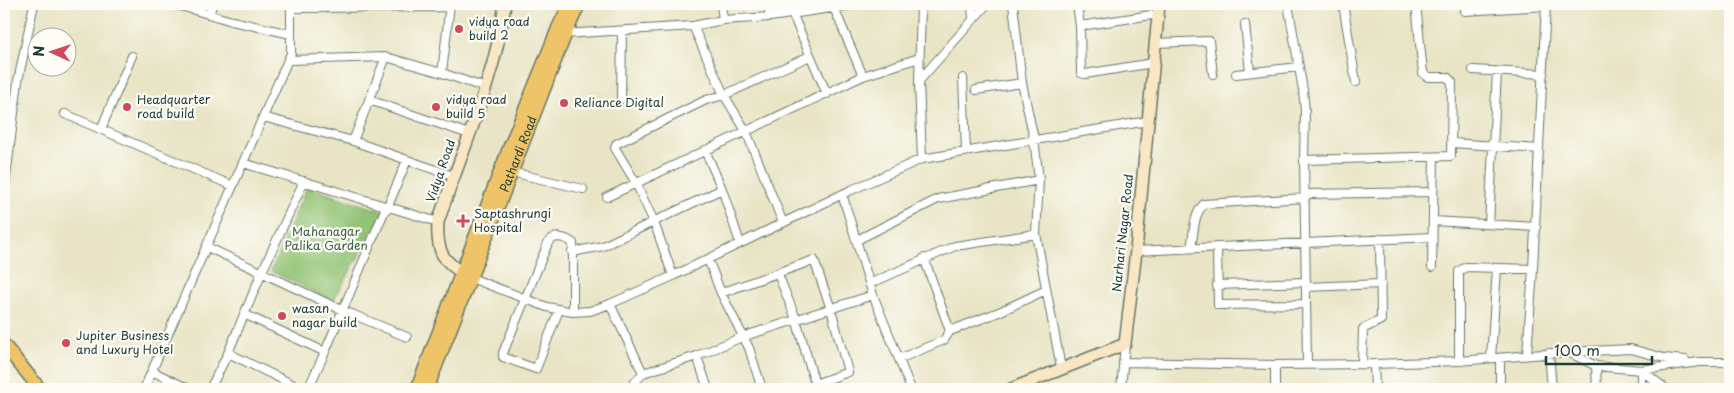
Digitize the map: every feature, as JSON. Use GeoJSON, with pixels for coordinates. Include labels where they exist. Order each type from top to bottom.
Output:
{"type":"FeatureCollection","features":[{"type":"Feature","properties":{"kind":"main road"},"geometry":{"type":"LineString","coordinates":[[417,389],[466,275],[510,146],[561,34],[570,4]]}},
{"type":"Feature","properties":{"kind":"main road","name":"Pathardi Road"},"geometry":{"type":"LineString","coordinates":[[427,389],[466,275],[511,172],[561,34],[579,4]]}},
{"type":"Feature","properties":{"kind":"main road"},"geometry":{"type":"LineString","coordinates":[[4,345],[40,389]]}},
{"type":"Feature","properties":{"kind":"street"},"geometry":{"type":"LineString","coordinates":[[4,193],[18,81],[34,4]]}},
{"type":"Feature","properties":{"kind":"street"},"geometry":{"type":"LineString","coordinates":[[174,4],[291,34]]}},
{"type":"Feature","properties":{"kind":"street"},"geometry":{"type":"LineString","coordinates":[[210,14],[212,4]]}},
{"type":"Feature","properties":{"kind":"street","name":"Vidya Road"},"geometry":{"type":"LineString","coordinates":[[466,275],[448,264],[440,253],[437,236],[438,222],[486,88],[497,52],[505,4]]}},
{"type":"Feature","properties":{"kind":"street"},"geometry":{"type":"LineString","coordinates":[[722,4],[723,20]]}},
{"type":"Feature","properties":{"kind":"street"},"geometry":{"type":"LineString","coordinates":[[768,4],[770,16]]}},
{"type":"Feature","properties":{"kind":"street"},"geometry":{"type":"LineString","coordinates":[[561,34],[693,26],[723,20],[770,16],[859,4]]}},
{"type":"Feature","properties":{"kind":"street"},"geometry":{"type":"LineString","coordinates":[[921,4],[919,81],[922,159]]}},
{"type":"Feature","properties":{"kind":"street"},"geometry":{"type":"LineString","coordinates":[[972,4],[973,20]]}},
{"type":"Feature","properties":{"kind":"street"},"geometry":{"type":"LineString","coordinates":[[919,81],[987,4]]}},
{"type":"Feature","properties":{"kind":"street"},"geometry":{"type":"LineString","coordinates":[[1013,4],[1022,83],[1034,139],[1039,180],[1036,234],[1061,368]]}},
{"type":"Feature","properties":{"kind":"street"},"geometry":{"type":"LineString","coordinates":[[1077,4],[1080,26],[1081,73],[1085,74],[1154,63]]}},
{"type":"Feature","properties":{"kind":"street"},"geometry":{"type":"LineString","coordinates":[[1288,4],[1305,111],[1307,364]]}},
{"type":"Feature","properties":{"kind":"street"},"geometry":{"type":"LineString","coordinates":[[1345,4],[1356,82]]}},
{"type":"Feature","properties":{"kind":"street"},"geometry":{"type":"LineString","coordinates":[[1304,160],[1450,157],[1452,143],[1452,82],[1447,77],[1428,77],[1423,74],[1416,4]]}},
{"type":"Feature","properties":{"kind":"street"},"geometry":{"type":"LineString","coordinates":[[1465,4],[1465,11],[1546,5],[1534,269],[1527,354]]}},
{"type":"Feature","properties":{"kind":"street"},"geometry":{"type":"LineString","coordinates":[[144,389],[291,53],[291,6],[450,5],[442,73]]}},
{"type":"Feature","properties":{"kind":"street"},"geometry":{"type":"LineString","coordinates":[[834,8],[863,76]]}},
{"type":"Feature","properties":{"kind":"street"},"geometry":{"type":"LineString","coordinates":[[1080,26],[1158,9]]}},
{"type":"Feature","properties":{"kind":"street","name":"Narhari Nagar Road"},"geometry":{"type":"LineString","coordinates":[[1125,344],[1136,251],[1158,9]]}},
{"type":"Feature","properties":{"kind":"street"},"geometry":{"type":"LineString","coordinates":[[792,13],[827,94]]}},
{"type":"Feature","properties":{"kind":"street"},"geometry":{"type":"LineString","coordinates":[[1244,24],[1250,72]]}},
{"type":"Feature","properties":{"kind":"street"},"geometry":{"type":"LineString","coordinates":[[693,26],[724,95],[746,131],[783,223]]}},
{"type":"Feature","properties":{"kind":"street"},"geometry":{"type":"LineString","coordinates":[[621,99],[622,31]]}},
{"type":"Feature","properties":{"kind":"street"},"geometry":{"type":"LineString","coordinates":[[1155,43],[1209,41],[1213,74]]}},
{"type":"Feature","properties":{"kind":"street"},"geometry":{"type":"LineString","coordinates":[[101,129],[132,56]]}},
{"type":"Feature","properties":{"kind":"street"},"geometry":{"type":"LineString","coordinates":[[673,276],[654,222],[636,183],[615,148],[617,142],[706,100],[724,95],[810,56]]}},
{"type":"Feature","properties":{"kind":"street"},"geometry":{"type":"LineString","coordinates":[[288,60],[386,57],[486,88]]}},
{"type":"Feature","properties":{"kind":"street"},"geometry":{"type":"LineString","coordinates":[[353,142],[386,57]]}},
{"type":"Feature","properties":{"kind":"street"},"geometry":{"type":"LineString","coordinates":[[607,197],[863,76],[920,58]]}},
{"type":"Feature","properties":{"kind":"street"},"geometry":{"type":"LineString","coordinates":[[1236,74],[1299,67]]}},
{"type":"Feature","properties":{"kind":"street"},"geometry":{"type":"LineString","coordinates":[[1473,70],[1543,74]]}},
{"type":"Feature","properties":{"kind":"street"},"geometry":{"type":"LineString","coordinates":[[1489,224],[1497,72]]}},
{"type":"Feature","properties":{"kind":"street"},"geometry":{"type":"LineString","coordinates":[[963,78],[966,151]]}},
{"type":"Feature","properties":{"kind":"street"},"geometry":{"type":"LineString","coordinates":[[976,90],[1022,83]]}},
{"type":"Feature","properties":{"kind":"street"},"geometry":{"type":"LineString","coordinates":[[369,100],[469,134]]}},
{"type":"Feature","properties":{"kind":"street"},"geometry":{"type":"LineString","coordinates":[[65,114],[233,186]]}},
{"type":"Feature","properties":{"kind":"street"},"geometry":{"type":"LineString","coordinates":[[263,117],[353,142],[453,176]]}},
{"type":"Feature","properties":{"kind":"street"},"geometry":{"type":"LineString","coordinates":[[466,275],[525,299],[559,310],[573,312],[590,311],[673,276],[842,194],[922,159],[1148,120]]}},
{"type":"Feature","properties":{"kind":"street"},"geometry":{"type":"LineString","coordinates":[[1452,143],[1539,149]]}},
{"type":"Feature","properties":{"kind":"street"},"geometry":{"type":"LineString","coordinates":[[705,150],[722,190],[740,243]]}},
{"type":"Feature","properties":{"kind":"street"},"geometry":{"type":"LineString","coordinates":[[1432,267],[1434,157]]}},
{"type":"Feature","properties":{"kind":"street"},"geometry":{"type":"LineString","coordinates":[[308,389],[407,160]]}},
{"type":"Feature","properties":{"kind":"street"},"geometry":{"type":"LineString","coordinates":[[244,163],[438,222]]}},
{"type":"Feature","properties":{"kind":"street"},"geometry":{"type":"LineString","coordinates":[[511,172],[583,189]]}},
{"type":"Feature","properties":{"kind":"street"},"geometry":{"type":"LineString","coordinates":[[857,240],[938,199],[1039,180]]}},
{"type":"Feature","properties":{"kind":"street"},"geometry":{"type":"LineString","coordinates":[[210,389],[228,353],[262,272],[304,181]]}},
{"type":"Feature","properties":{"kind":"street"},"geometry":{"type":"LineString","coordinates":[[572,252],[603,246],[722,190]]}},
{"type":"Feature","properties":{"kind":"street"},"geometry":{"type":"LineString","coordinates":[[1191,248],[1196,218],[1204,204],[1305,196],[1433,192]]}},
{"type":"Feature","properties":{"kind":"street"},"geometry":{"type":"LineString","coordinates":[[842,194],[869,284],[912,389]]}},
{"type":"Feature","properties":{"kind":"street"},"geometry":{"type":"LineString","coordinates":[[1432,221],[1536,226]]}},
{"type":"Feature","properties":{"kind":"street"},"geometry":{"type":"LineString","coordinates":[[869,284],[924,258],[961,244],[1036,234]]}},
{"type":"Feature","properties":{"kind":"street"},"geometry":{"type":"LineString","coordinates":[[559,310],[538,368],[534,369],[503,356],[551,239],[560,237],[573,243],[573,312]]}},
{"type":"Feature","properties":{"kind":"street"},"geometry":{"type":"LineString","coordinates":[[1136,251],[1432,238]]}},
{"type":"Feature","properties":{"kind":"street"},"geometry":{"type":"LineString","coordinates":[[1362,364],[1363,329],[1382,320],[1380,239]]}},
{"type":"Feature","properties":{"kind":"street"},"geometry":{"type":"LineString","coordinates":[[207,246],[342,310],[407,337]]}},
{"type":"Feature","properties":{"kind":"street"},"geometry":{"type":"LineString","coordinates":[[1217,247],[1216,302],[1220,306],[1306,304]]}},
{"type":"Feature","properties":{"kind":"street"},"geometry":{"type":"LineString","coordinates":[[924,258],[950,331]]}},
{"type":"Feature","properties":{"kind":"street"},"geometry":{"type":"LineString","coordinates":[[708,259],[720,293],[749,348],[762,389]]}},
{"type":"Feature","properties":{"kind":"street"},"geometry":{"type":"LineString","coordinates":[[720,293],[814,260],[831,309],[848,372],[815,384],[796,319],[778,274]]}},
{"type":"Feature","properties":{"kind":"street"},"geometry":{"type":"LineString","coordinates":[[1459,361],[1459,271],[1466,267],[1534,269]]}},
{"type":"Feature","properties":{"kind":"street"},"geometry":{"type":"LineString","coordinates":[[1491,358],[1497,268]]}},
{"type":"Feature","properties":{"kind":"street"},"geometry":{"type":"LineString","coordinates":[[1217,285],[1381,284]]}},
{"type":"Feature","properties":{"kind":"street"},"geometry":{"type":"LineString","coordinates":[[899,359],[944,340],[950,331],[999,312],[1046,290]]}},
{"type":"Feature","properties":{"kind":"street"},"geometry":{"type":"LineString","coordinates":[[629,389],[643,373],[697,356],[742,336],[873,295]]}},
{"type":"Feature","properties":{"kind":"street"},"geometry":{"type":"LineString","coordinates":[[610,304],[643,373]]}},
{"type":"Feature","properties":{"kind":"street"},"geometry":{"type":"LineString","coordinates":[[244,314],[325,352]]}},
{"type":"Feature","properties":{"kind":"street"},"geometry":{"type":"LineString","coordinates":[[1011,389],[1125,344],[1120,389]]}},
{"type":"Feature","properties":{"kind":"street"},"geometry":{"type":"LineString","coordinates":[[1123,362],[1276,365],[1374,364],[1459,361],[1527,354],[1631,349],[1664,358],[1699,362],[1730,362]]}},
{"type":"Feature","properties":{"kind":"street"},"geometry":{"type":"LineString","coordinates":[[1568,352],[1596,366],[1641,370],[1699,362]]}},
{"type":"Feature","properties":{"kind":"street"},"geometry":{"type":"LineString","coordinates":[[228,353],[302,389]]}},
{"type":"Feature","properties":{"kind":"street"},"geometry":{"type":"LineString","coordinates":[[1549,353],[1552,389]]}},
{"type":"Feature","properties":{"kind":"street"},"geometry":{"type":"LineString","coordinates":[[697,356],[707,389]]}},
{"type":"Feature","properties":{"kind":"street"},"geometry":{"type":"LineString","coordinates":[[1500,358],[1500,389]]}},
{"type":"Feature","properties":{"kind":"street"},"geometry":{"type":"LineString","coordinates":[[1374,364],[1375,389]]}},
{"type":"Feature","properties":{"kind":"street"},"geometry":{"type":"LineString","coordinates":[[1275,389],[1276,365]]}},
{"type":"Feature","properties":{"kind":"street"},"geometry":{"type":"LineString","coordinates":[[1596,366],[1597,389]]}},
{"type":"Feature","properties":{"kind":"street"},"geometry":{"type":"LineString","coordinates":[[1641,370],[1641,389]]}},
{"type":"Feature","properties":{"kind":"street"},"geometry":{"type":"LineString","coordinates":[[1641,370],[1666,389]]}},
{"type":"Feature","properties":{"kind":"street"},"geometry":{"type":"LineString","coordinates":[[152,371],[189,389]]}},
{"type":"Feature","properties":{"kind":"green space","name":"Mahanagar Palika Garden"},"geometry":{"type":"Polygon","coordinates":[[[307,187],[384,212],[333,301],[271,271],[307,187]]]}},
{"type":"Feature","properties":{"kind":"place","name":"vidya road build 2"},"geometry":{"type":"Point","coordinates":[459,29]}},
{"type":"Feature","properties":{"kind":"place","name":"Reliance Digital"},"geometry":{"type":"Point","coordinates":[564,103]}},
{"type":"Feature","properties":{"kind":"place","name":"Headquarter road build"},"geometry":{"type":"Point","coordinates":[127,107]}},
{"type":"Feature","properties":{"kind":"place","name":"vidya road build 5"},"geometry":{"type":"Point","coordinates":[436,107]}},
{"type":"Feature","properties":{"kind":"place","name":"Saptashrungi Hospital"},"geometry":{"type":"Point","coordinates":[463,221]}},
{"type":"Feature","properties":{"kind":"place","name":"wasan nagar build"},"geometry":{"type":"Point","coordinates":[282,316]}},
{"type":"Feature","properties":{"kind":"place","name":"Jupiter Business and Luxury Hotel"},"geometry":{"type":"Point","coordinates":[66,343]}}]}
